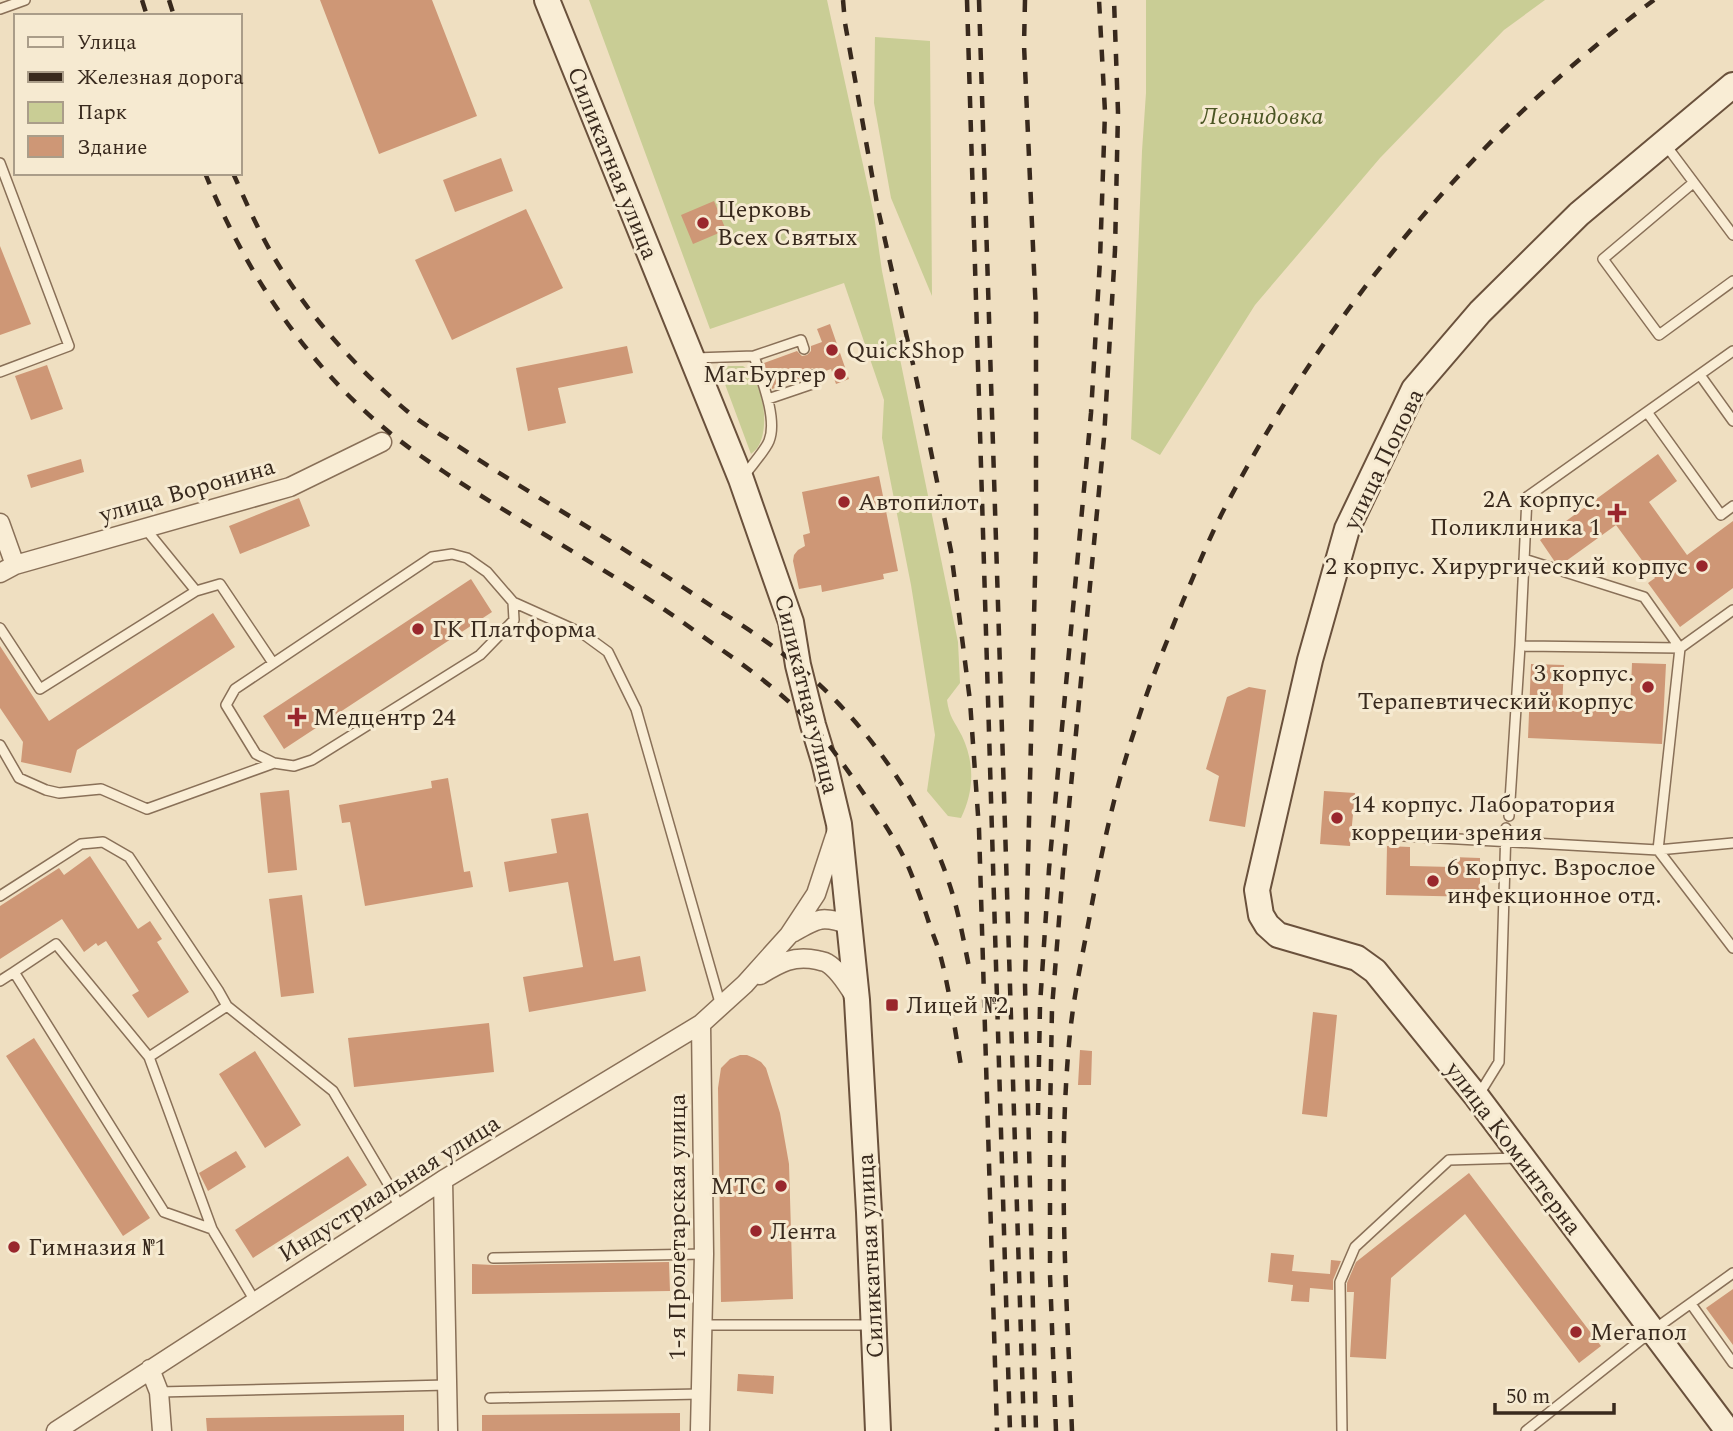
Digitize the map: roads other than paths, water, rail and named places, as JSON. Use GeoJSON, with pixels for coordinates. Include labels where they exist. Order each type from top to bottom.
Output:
{"type":"FeatureCollection","features":[{"type":"Feature","properties":{"kind":"street","name":"Силикатная улица"},"geometry":{"type":"LineString","coordinates":[[547,0],[741,480],[792,622],[800,676],[839,824],[857,1000],[878,1431]]}},
{"type":"Feature","properties":{"kind":"street","name":"улица Попова"},"geometry":{"type":"LineString","coordinates":[[1261,915],[1258,890],[1260,880],[1310,660],[1346,529],[1414,389],[1480,312],[1579,214],[1733,85]]}},
{"type":"Feature","properties":{"kind":"street","name":"улица Воронина"},"geometry":{"type":"LineString","coordinates":[[7,569],[144,527],[290,487],[382,442]]}},
{"type":"Feature","properties":{"kind":"street"},"geometry":{"type":"LineString","coordinates":[[0,523],[7,569]]}},
{"type":"Feature","properties":{"kind":"street","name":"Индустриальная улица"},"geometry":{"type":"LineString","coordinates":[[56,1431],[443,1180],[701,1024],[745,984],[789,935],[816,894],[839,824]]}},
{"type":"Feature","properties":{"kind":"street","name":"улица Коминтерна"},"geometry":{"type":"LineString","coordinates":[[1261,915],[1278,935],[1357,958],[1375,971],[1484,1091],[1524,1154],[1728,1431]]}},
{"type":"Feature","properties":{"kind":"street","name":"Индустриальная улица"},"geometry":{"type":"LineString","coordinates":[[789,935],[820,918],[831,918],[850,925]]}},
{"type":"Feature","properties":{"kind":"street","name":"Индустриальная улица"},"geometry":{"type":"LineString","coordinates":[[745,984],[775,965],[794,958],[813,960],[827,963],[840,975],[857,1000]]}},
{"type":"Feature","properties":{"kind":"street","name":"1-я Пролетарская улица"},"geometry":{"type":"LineString","coordinates":[[700,1431],[704,1254],[701,1024]]}},
{"type":"Feature","properties":{"kind":"street"},"geometry":{"type":"LineString","coordinates":[[443,1180],[448,1431]]}},
{"type":"Feature","properties":{"kind":"street"},"geometry":{"type":"LineString","coordinates":[[150,1369],[159,1392],[162,1431]]}},
{"type":"Feature","properties":{"kind":"lane"},"geometry":{"type":"LineString","coordinates":[[0,9],[25,0]]}},
{"type":"Feature","properties":{"kind":"lane"},"geometry":{"type":"LineString","coordinates":[[1664,143],[1733,235]]}},
{"type":"Feature","properties":{"kind":"lane"},"geometry":{"type":"LineString","coordinates":[[0,163],[69,346],[0,372]]}},
{"type":"Feature","properties":{"kind":"lane"},"geometry":{"type":"LineString","coordinates":[[1693,183],[1603,259],[1659,335],[1733,281]]}},
{"type":"Feature","properties":{"kind":"lane"},"geometry":{"type":"LineString","coordinates":[[692,358],[769,356],[801,340],[804,349]]}},
{"type":"Feature","properties":{"kind":"lane"},"geometry":{"type":"LineString","coordinates":[[1509,816],[1527,497],[1733,351]]}},
{"type":"Feature","properties":{"kind":"lane"},"geometry":{"type":"LineString","coordinates":[[741,480],[769,441],[771,426],[768,399],[754,356]]}},
{"type":"Feature","properties":{"kind":"lane"},"geometry":{"type":"LineString","coordinates":[[768,399],[795,385],[815,383],[813,375]]}},
{"type":"Feature","properties":{"kind":"lane"},"geometry":{"type":"LineString","coordinates":[[1700,375],[1733,421]]}},
{"type":"Feature","properties":{"kind":"lane"},"geometry":{"type":"LineString","coordinates":[[1647,412],[1721,515],[1733,506]]}},
{"type":"Feature","properties":{"kind":"lane"},"geometry":{"type":"LineString","coordinates":[[144,527],[196,591]]}},
{"type":"Feature","properties":{"kind":"lane"},"geometry":{"type":"LineString","coordinates":[[513,602],[514,620],[480,655],[312,760],[294,766],[274,763],[256,754],[226,705],[235,689],[432,557],[452,554],[467,558],[487,572],[513,602],[582,633],[608,652],[636,709],[721,1006]]}},
{"type":"Feature","properties":{"kind":"lane"},"geometry":{"type":"LineString","coordinates":[[1524,559],[1644,597],[1680,648],[1658,850],[1733,948]]}},
{"type":"Feature","properties":{"kind":"lane"},"geometry":{"type":"LineString","coordinates":[[0,628],[40,689],[196,591],[220,584],[273,663]]}},
{"type":"Feature","properties":{"kind":"lane"},"geometry":{"type":"LineString","coordinates":[[1520,646],[1680,648],[1733,610]]}},
{"type":"Feature","properties":{"kind":"lane"},"geometry":{"type":"LineString","coordinates":[[0,745],[19,778],[46,790],[59,793],[101,789],[147,809],[274,763]]}},
{"type":"Feature","properties":{"kind":"lane"},"geometry":{"type":"LineString","coordinates":[[1484,1091],[1499,1062],[1506,828]]}},
{"type":"Feature","properties":{"kind":"lane"},"geometry":{"type":"LineString","coordinates":[[1368,834],[1658,850],[1733,843]]}},
{"type":"Feature","properties":{"kind":"lane"},"geometry":{"type":"LineString","coordinates":[[0,896],[81,844],[103,842],[129,858],[227,1006],[333,1091],[400,1208]]}},
{"type":"Feature","properties":{"kind":"lane"},"geometry":{"type":"LineString","coordinates":[[0,981],[56,944],[149,1057],[212,1229],[255,1301]]}},
{"type":"Feature","properties":{"kind":"lane"},"geometry":{"type":"LineString","coordinates":[[14,972],[164,1212],[212,1229]]}},
{"type":"Feature","properties":{"kind":"lane"},"geometry":{"type":"LineString","coordinates":[[149,1057],[227,1006]]}},
{"type":"Feature","properties":{"kind":"lane"},"geometry":{"type":"LineString","coordinates":[[1342,1431],[1340,1282],[1355,1247],[1449,1160],[1524,1154]]}},
{"type":"Feature","properties":{"kind":"lane"},"geometry":{"type":"LineString","coordinates":[[493,1258],[704,1254]]}},
{"type":"Feature","properties":{"kind":"lane"},"geometry":{"type":"LineString","coordinates":[[1526,1431],[1652,1331],[1733,1273]]}},
{"type":"Feature","properties":{"kind":"lane"},"geometry":{"type":"LineString","coordinates":[[1691,1304],[1733,1363]]}},
{"type":"Feature","properties":{"kind":"lane"},"geometry":{"type":"LineString","coordinates":[[703,1325],[874,1325]]}},
{"type":"Feature","properties":{"kind":"lane"},"geometry":{"type":"LineString","coordinates":[[159,1392],[447,1385]]}},
{"type":"Feature","properties":{"kind":"lane"},"geometry":{"type":"LineString","coordinates":[[490,1398],[701,1394]]}},
{"type":"Feature","properties":{"kind":"railway"},"geometry":{"type":"LineString","coordinates":[[142,0],[146,14]]}},
{"type":"Feature","properties":{"kind":"railway"},"geometry":{"type":"LineString","coordinates":[[169,0],[173,14]]}},
{"type":"Feature","properties":{"kind":"railway"},"geometry":{"type":"LineString","coordinates":[[843,0],[878,209],[951,551],[970,701],[979,829],[997,1431]]}},
{"type":"Feature","properties":{"kind":"railway"},"geometry":{"type":"LineString","coordinates":[[967,0],[1010,1431]]}},
{"type":"Feature","properties":{"kind":"railway"},"geometry":{"type":"LineString","coordinates":[[979,0],[1024,1431]]}},
{"type":"Feature","properties":{"kind":"railway"},"geometry":{"type":"LineString","coordinates":[[1025,0],[1024,45],[1036,314],[1036,536],[1025,984],[1036,1431]]}},
{"type":"Feature","properties":{"kind":"railway"},"geometry":{"type":"LineString","coordinates":[[1038,1115],[1040,1005],[1049,869],[1091,413],[1100,260],[1105,112],[1099,0]]}},
{"type":"Feature","properties":{"kind":"railway"},"geometry":{"type":"LineString","coordinates":[[1056,1431],[1050,1275],[1052,1008],[1104,438],[1115,250],[1118,112],[1114,0]]}},
{"type":"Feature","properties":{"kind":"railway"},"geometry":{"type":"LineString","coordinates":[[1072,1431],[1064,1182],[1066,1083],[1072,1019],[1098,870],[1115,796],[1142,708],[1183,601],[1223,510],[1271,426],[1315,357],[1363,290],[1415,225],[1470,164],[1528,106],[1589,51],[1654,0]]}},
{"type":"Feature","properties":{"kind":"railway"},"geometry":{"type":"LineString","coordinates":[[206,175],[242,252],[264,289],[316,360],[377,422],[445,472],[620,580],[737,660],[768,684],[818,731],[882,821],[908,866],[941,958],[961,1066]]}},
{"type":"Feature","properties":{"kind":"railway"},"geometry":{"type":"LineString","coordinates":[[234,175],[264,240],[299,296],[342,349],[391,397],[417,419],[475,457],[652,567],[766,642],[798,666],[845,710],[906,791],[937,850],[952,891],[969,967]]}},
{"type":"Feature","properties":{"kind":"place","name":"Церковь Всех Святых"},"geometry":{"type":"Point","coordinates":[703,223]}},
{"type":"Feature","properties":{"kind":"place","name":"QuickShop"},"geometry":{"type":"Point","coordinates":[832,350]}},
{"type":"Feature","properties":{"kind":"place","name":"МагБургер"},"geometry":{"type":"Point","coordinates":[840,374]}},
{"type":"Feature","properties":{"kind":"place","name":"Автопилот"},"geometry":{"type":"Point","coordinates":[844,502]}},
{"type":"Feature","properties":{"kind":"place","name":"2А корпус. Поликлиника 1"},"geometry":{"type":"Point","coordinates":[1617,513]}},
{"type":"Feature","properties":{"kind":"place","name":"2 корпус. Хирургический корпус"},"geometry":{"type":"Point","coordinates":[1702,566]}},
{"type":"Feature","properties":{"kind":"place","name":"ГК Платформа"},"geometry":{"type":"Point","coordinates":[418,629]}},
{"type":"Feature","properties":{"kind":"place","name":"3 корпус. Терапевтический корпус"},"geometry":{"type":"Point","coordinates":[1648,687]}},
{"type":"Feature","properties":{"kind":"place","name":"Медцентр 24"},"geometry":{"type":"Point","coordinates":[297,717]}},
{"type":"Feature","properties":{"kind":"place","name":"14 корпус. Лаборатория корреции зрения"},"geometry":{"type":"Point","coordinates":[1337,818]}},
{"type":"Feature","properties":{"kind":"place","name":"6 корпус. Взрослое инфекционное отд."},"geometry":{"type":"Point","coordinates":[1433,881]}},
{"type":"Feature","properties":{"kind":"place","name":"Лицей №2"},"geometry":{"type":"Point","coordinates":[892,1005]}},
{"type":"Feature","properties":{"kind":"place","name":"МТС"},"geometry":{"type":"Point","coordinates":[781,1186]}},
{"type":"Feature","properties":{"kind":"place","name":"Лента"},"geometry":{"type":"Point","coordinates":[756,1231]}},
{"type":"Feature","properties":{"kind":"place","name":"Гимназия №1"},"geometry":{"type":"Point","coordinates":[14,1247]}},
{"type":"Feature","properties":{"kind":"place","name":"Мегапол"},"geometry":{"type":"Point","coordinates":[1576,1332]}},
{"type":"Feature","properties":{"kind":"park label","name":"Леонидовка"},"geometry":{"type":"Point","coordinates":[1262,116]}}]}
